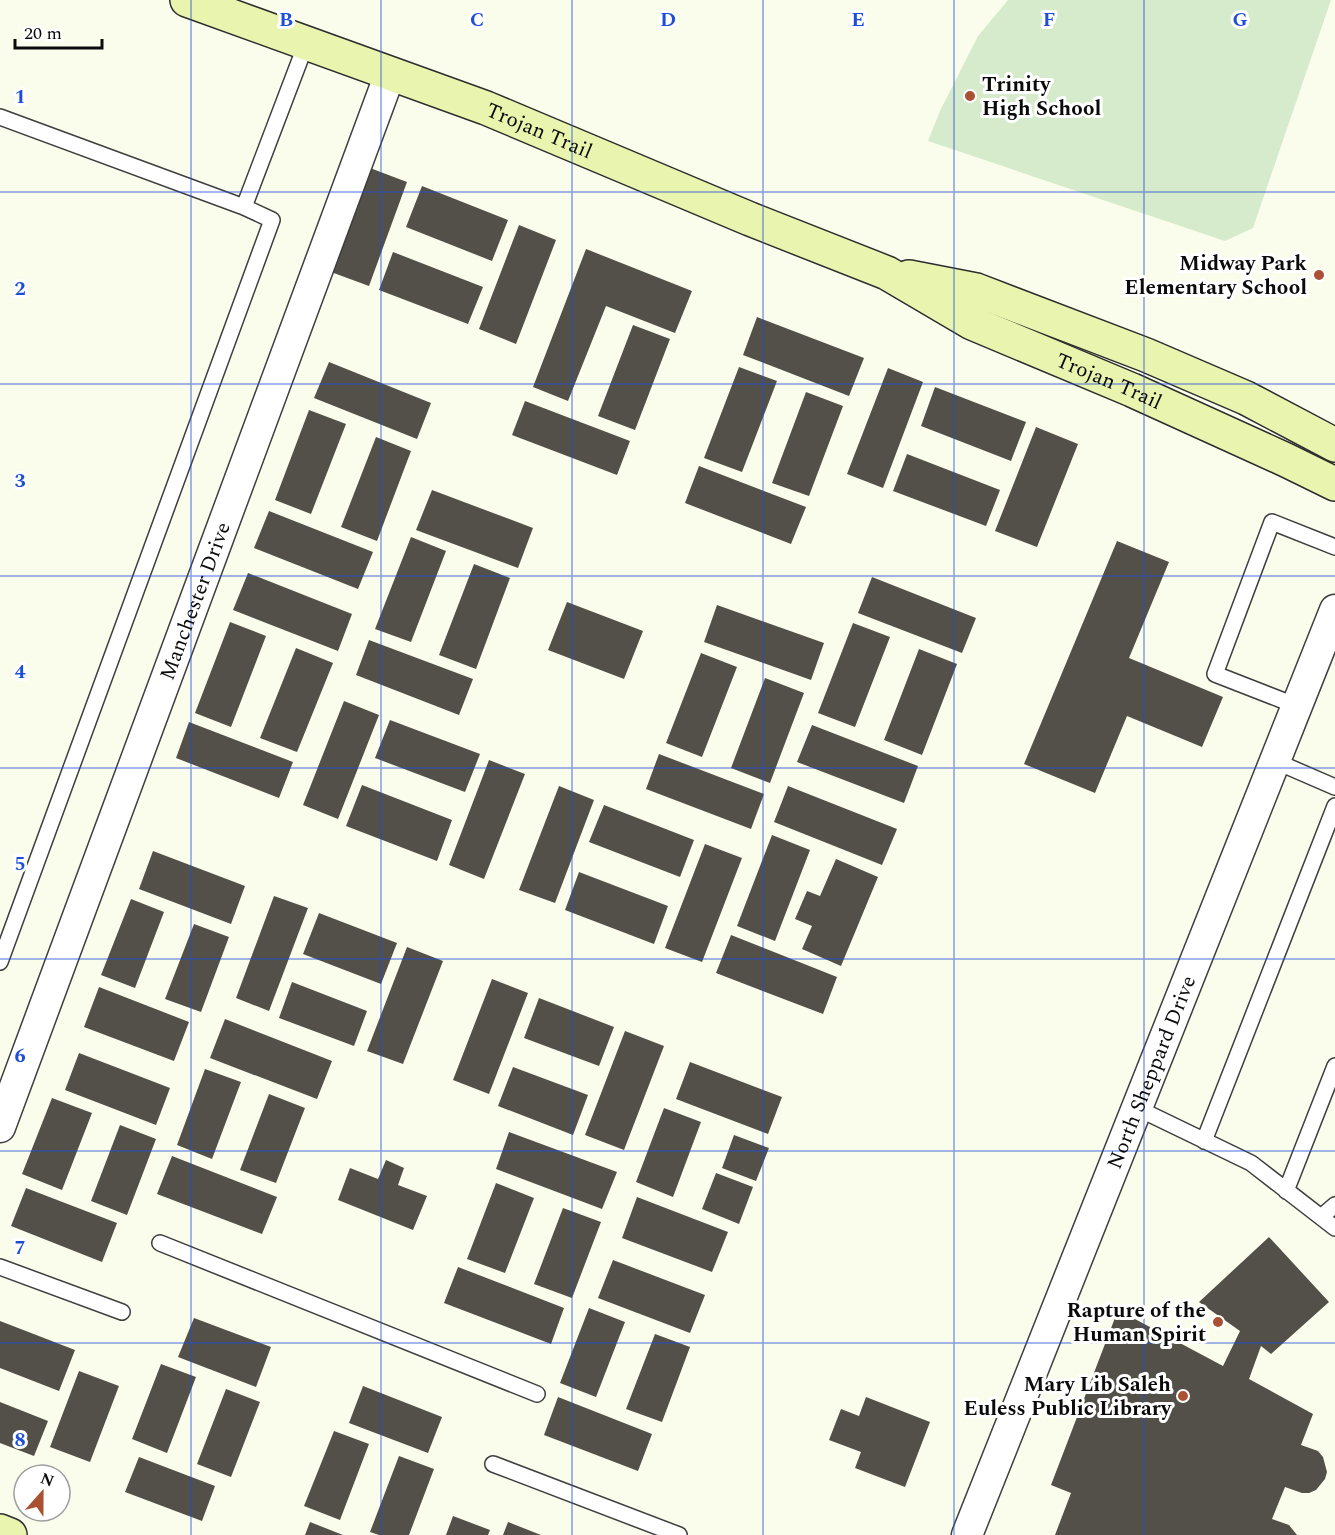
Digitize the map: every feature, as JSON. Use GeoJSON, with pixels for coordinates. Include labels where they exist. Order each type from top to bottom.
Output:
{"type":"FeatureCollection","features":[{"type":"Feature","properties":{"kind":"street","name":"Trojan Trail"},"geometry":{"type":"LineString","coordinates":[[187,0],[486,108],[750,219],[887,273],[972,323],[1132,390],[1335,484]]}},
{"type":"Feature","properties":{"kind":"street","name":"Manchester Drive"},"geometry":{"type":"LineString","coordinates":[[0,1127],[390,74]]}},
{"type":"Feature","properties":{"kind":"street","name":"Trojan Trail"},"geometry":{"type":"LineString","coordinates":[[887,273],[976,290],[1114,343],[1246,398],[1335,445]]}},
{"type":"Feature","properties":{"kind":"street","name":"North Sheppard Drive"},"geometry":{"type":"LineString","coordinates":[[967,1535],[1335,610]]}},
{"type":"Feature","properties":{"kind":"street"},"geometry":{"type":"LineString","coordinates":[[0,1531],[10,1535]]}},
{"type":"Feature","properties":{"kind":"lane"},"geometry":{"type":"LineString","coordinates":[[244,207],[306,44]]}},
{"type":"Feature","properties":{"kind":"lane"},"geometry":{"type":"LineString","coordinates":[[0,117],[244,207],[272,220],[0,962]]}},
{"type":"Feature","properties":{"kind":"lane"},"geometry":{"type":"LineString","coordinates":[[1297,706],[1215,674],[1272,522],[1335,547]]}},
{"type":"Feature","properties":{"kind":"lane"},"geometry":{"type":"LineString","coordinates":[[1275,761],[1335,787]]}},
{"type":"Feature","properties":{"kind":"lane"},"geometry":{"type":"LineString","coordinates":[[1204,1141],[1335,806]]}},
{"type":"Feature","properties":{"kind":"lane"},"geometry":{"type":"LineString","coordinates":[[1286,1191],[1335,1066]]}},
{"type":"Feature","properties":{"kind":"lane"},"geometry":{"type":"LineString","coordinates":[[1137,1108],[1251,1163],[1335,1228]]}},
{"type":"Feature","properties":{"kind":"lane"},"geometry":{"type":"LineString","coordinates":[[1321,1217],[1335,1205]]}},
{"type":"Feature","properties":{"kind":"lane"},"geometry":{"type":"LineString","coordinates":[[160,1243],[537,1394]]}},
{"type":"Feature","properties":{"kind":"lane"},"geometry":{"type":"LineString","coordinates":[[0,1267],[122,1312]]}},
{"type":"Feature","properties":{"kind":"lane"},"geometry":{"type":"LineString","coordinates":[[493,1464],[679,1535]]}},
{"type":"Feature","properties":{"kind":"green space"},"geometry":{"type":"Polygon","coordinates":[[[1008,0],[1331,0],[1253,228],[1225,241],[928,141],[940,111],[978,36],[1008,0]]]}},
{"type":"Feature","properties":{"kind":"building"},"geometry":{"type":"Polygon","coordinates":[[[370,168],[407,182],[369,286],[331,272],[370,168]]]}},
{"type":"Feature","properties":{"kind":"building"},"geometry":{"type":"Polygon","coordinates":[[[422,186],[508,220],[492,261],[406,227],[422,186]]]}},
{"type":"Feature","properties":{"kind":"building"},"geometry":{"type":"Polygon","coordinates":[[[519,225],[556,240],[516,344],[479,329],[519,225]]]}},
{"type":"Feature","properties":{"kind":"building"},"geometry":{"type":"Polygon","coordinates":[[[586,249],[692,291],[675,333],[606,306],[568,401],[533,387],[586,249]]]}},
{"type":"Feature","properties":{"kind":"building"},"geometry":{"type":"Polygon","coordinates":[[[393,252],[483,287],[468,324],[379,290],[393,252]]]}},
{"type":"Feature","properties":{"kind":"building"},"geometry":{"type":"Polygon","coordinates":[[[757,317],[864,358],[849,396],[743,355],[757,317]]]}},
{"type":"Feature","properties":{"kind":"building"},"geometry":{"type":"Polygon","coordinates":[[[633,325],[670,339],[635,430],[598,416],[633,325]]]}},
{"type":"Feature","properties":{"kind":"building"},"geometry":{"type":"Polygon","coordinates":[[[329,362],[431,403],[417,439],[314,398],[329,362]]]}},
{"type":"Feature","properties":{"kind":"building"},"geometry":{"type":"Polygon","coordinates":[[[739,367],[777,381],[742,472],[704,458],[739,367]]]}},
{"type":"Feature","properties":{"kind":"building"},"geometry":{"type":"Polygon","coordinates":[[[888,368],[923,382],[883,488],[847,474],[888,368]]]}},
{"type":"Feature","properties":{"kind":"building"},"geometry":{"type":"Polygon","coordinates":[[[935,387],[1026,422],[1011,461],[921,426],[935,387]]]}},
{"type":"Feature","properties":{"kind":"building"},"geometry":{"type":"Polygon","coordinates":[[[806,392],[843,406],[809,496],[772,483],[806,392]]]}},
{"type":"Feature","properties":{"kind":"building"},"geometry":{"type":"Polygon","coordinates":[[[525,401],[630,441],[617,475],[512,435],[525,401]]]}},
{"type":"Feature","properties":{"kind":"building"},"geometry":{"type":"Polygon","coordinates":[[[309,410],[346,424],[311,514],[275,500],[309,410]]]}},
{"type":"Feature","properties":{"kind":"building"},"geometry":{"type":"Polygon","coordinates":[[[1036,427],[1078,444],[1037,547],[995,531],[1036,427]]]}},
{"type":"Feature","properties":{"kind":"building"},"geometry":{"type":"Polygon","coordinates":[[[376,437],[411,451],[377,541],[341,527],[376,437]]]}},
{"type":"Feature","properties":{"kind":"building"},"geometry":{"type":"Polygon","coordinates":[[[907,454],[1000,490],[986,526],[893,491],[907,454]]]}},
{"type":"Feature","properties":{"kind":"building"},"geometry":{"type":"Polygon","coordinates":[[[699,466],[806,507],[791,544],[685,503],[699,466]]]}},
{"type":"Feature","properties":{"kind":"building"},"geometry":{"type":"Polygon","coordinates":[[[432,490],[533,528],[518,568],[416,530],[432,490]]]}},
{"type":"Feature","properties":{"kind":"building"},"geometry":{"type":"Polygon","coordinates":[[[269,511],[373,552],[358,589],[254,548],[269,511]]]}},
{"type":"Feature","properties":{"kind":"building"},"geometry":{"type":"Polygon","coordinates":[[[411,537],[446,551],[411,642],[375,629],[411,537]]]}},
{"type":"Feature","properties":{"kind":"building"},"geometry":{"type":"Polygon","coordinates":[[[1117,541],[1169,562],[1129,658],[1223,697],[1202,747],[1127,716],[1095,793],[1024,764],[1117,541]]]}},
{"type":"Feature","properties":{"kind":"building"},"geometry":{"type":"Polygon","coordinates":[[[474,564],[510,578],[476,669],[439,655],[474,564]]]}},
{"type":"Feature","properties":{"kind":"building"},"geometry":{"type":"Polygon","coordinates":[[[248,573],[352,614],[338,651],[233,610],[248,573]]]}},
{"type":"Feature","properties":{"kind":"building"},"geometry":{"type":"Polygon","coordinates":[[[872,577],[976,618],[962,653],[858,613],[872,577]]]}},
{"type":"Feature","properties":{"kind":"building"},"geometry":{"type":"Polygon","coordinates":[[[567,602],[643,631],[624,679],[548,650],[567,602]]]}},
{"type":"Feature","properties":{"kind":"building"},"geometry":{"type":"Polygon","coordinates":[[[717,605],[824,643],[811,680],[704,642],[717,605]]]}},
{"type":"Feature","properties":{"kind":"building"},"geometry":{"type":"Polygon","coordinates":[[[230,622],[266,636],[231,727],[195,713],[230,622]]]}},
{"type":"Feature","properties":{"kind":"building"},"geometry":{"type":"Polygon","coordinates":[[[853,623],[890,637],[855,727],[818,713],[853,623]]]}},
{"type":"Feature","properties":{"kind":"building"},"geometry":{"type":"Polygon","coordinates":[[[369,640],[473,679],[459,715],[356,675],[369,640]]]}},
{"type":"Feature","properties":{"kind":"building"},"geometry":{"type":"Polygon","coordinates":[[[296,648],[333,663],[297,752],[260,738],[296,648]]]}},
{"type":"Feature","properties":{"kind":"building"},"geometry":{"type":"Polygon","coordinates":[[[919,649],[957,664],[922,755],[884,740],[919,649]]]}},
{"type":"Feature","properties":{"kind":"building"},"geometry":{"type":"Polygon","coordinates":[[[701,653],[737,667],[702,757],[666,743],[701,653]]]}},
{"type":"Feature","properties":{"kind":"building"},"geometry":{"type":"Polygon","coordinates":[[[765,678],[804,693],[770,783],[731,768],[765,678]]]}},
{"type":"Feature","properties":{"kind":"building"},"geometry":{"type":"Polygon","coordinates":[[[344,701],[379,715],[338,819],[303,805],[344,701]]]}},
{"type":"Feature","properties":{"kind":"building"},"geometry":{"type":"Polygon","coordinates":[[[390,720],[480,754],[465,792],[375,758],[390,720]]]}},
{"type":"Feature","properties":{"kind":"building"},"geometry":{"type":"Polygon","coordinates":[[[189,722],[293,762],[279,798],[176,758],[189,722]]]}},
{"type":"Feature","properties":{"kind":"building"},"geometry":{"type":"Polygon","coordinates":[[[812,725],[918,766],[904,803],[797,762],[812,725]]]}},
{"type":"Feature","properties":{"kind":"building"},"geometry":{"type":"Polygon","coordinates":[[[659,754],[764,794],[751,829],[646,789],[659,754]]]}},
{"type":"Feature","properties":{"kind":"building"},"geometry":{"type":"Polygon","coordinates":[[[489,760],[525,774],[484,879],[449,865],[489,760]]]}},
{"type":"Feature","properties":{"kind":"building"},"geometry":{"type":"Polygon","coordinates":[[[362,785],[452,820],[437,861],[346,826],[362,785]]]}},
{"type":"Feature","properties":{"kind":"building"},"geometry":{"type":"Polygon","coordinates":[[[559,786],[594,800],[555,903],[519,890],[559,786]]]}},
{"type":"Feature","properties":{"kind":"building"},"geometry":{"type":"Polygon","coordinates":[[[788,786],[897,829],[882,865],[774,822],[788,786]]]}},
{"type":"Feature","properties":{"kind":"building"},"geometry":{"type":"Polygon","coordinates":[[[604,805],[694,840],[680,877],[589,842],[604,805]]]}},
{"type":"Feature","properties":{"kind":"building"},"geometry":{"type":"Polygon","coordinates":[[[772,835],[810,850],[775,941],[737,926],[772,835]]]}},
{"type":"Feature","properties":{"kind":"building"},"geometry":{"type":"Polygon","coordinates":[[[705,844],[742,858],[702,962],[665,948],[705,844]]]}},
{"type":"Feature","properties":{"kind":"building"},"geometry":{"type":"Polygon","coordinates":[[[153,851],[245,886],[231,924],[139,889],[153,851]]]}},
{"type":"Feature","properties":{"kind":"building"},"geometry":{"type":"Polygon","coordinates":[[[836,859],[878,877],[841,966],[802,949],[812,926],[795,919],[807,891],[820,896],[836,859]]]}},
{"type":"Feature","properties":{"kind":"building"},"geometry":{"type":"Polygon","coordinates":[[[579,872],[668,906],[654,944],[565,910],[579,872]]]}},
{"type":"Feature","properties":{"kind":"building"},"geometry":{"type":"Polygon","coordinates":[[[274,896],[308,908],[269,1011],[236,998],[274,896]]]}},
{"type":"Feature","properties":{"kind":"building"},"geometry":{"type":"Polygon","coordinates":[[[131,899],[164,912],[135,988],[101,975],[131,899]]]}},
{"type":"Feature","properties":{"kind":"building"},"geometry":{"type":"Polygon","coordinates":[[[319,913],[397,943],[381,984],[303,954],[319,913]]]}},
{"type":"Feature","properties":{"kind":"building"},"geometry":{"type":"Polygon","coordinates":[[[194,924],[229,937],[201,1012],[165,999],[194,924]]]}},
{"type":"Feature","properties":{"kind":"building"},"geometry":{"type":"Polygon","coordinates":[[[731,935],[837,977],[823,1014],[716,973],[731,935]]]}},
{"type":"Feature","properties":{"kind":"building"},"geometry":{"type":"Polygon","coordinates":[[[407,947],[443,961],[403,1064],[367,1051],[407,947]]]}},
{"type":"Feature","properties":{"kind":"building"},"geometry":{"type":"Polygon","coordinates":[[[492,979],[528,993],[489,1094],[453,1080],[492,979]]]}},
{"type":"Feature","properties":{"kind":"building"},"geometry":{"type":"Polygon","coordinates":[[[292,982],[367,1011],[354,1046],[279,1018],[292,982]]]}},
{"type":"Feature","properties":{"kind":"building"},"geometry":{"type":"Polygon","coordinates":[[[99,987],[189,1022],[174,1061],[84,1027],[99,987]]]}},
{"type":"Feature","properties":{"kind":"building"},"geometry":{"type":"Polygon","coordinates":[[[539,998],[614,1027],[599,1066],[524,1038],[539,998]]]}},
{"type":"Feature","properties":{"kind":"building"},"geometry":{"type":"Polygon","coordinates":[[[225,1019],[332,1061],[317,1099],[210,1058],[225,1019]]]}},
{"type":"Feature","properties":{"kind":"building"},"geometry":{"type":"Polygon","coordinates":[[[625,1031],[664,1046],[624,1150],[585,1135],[625,1031]]]}},
{"type":"Feature","properties":{"kind":"building"},"geometry":{"type":"Polygon","coordinates":[[[79,1053],[170,1088],[156,1125],[65,1090],[79,1053]]]}},
{"type":"Feature","properties":{"kind":"building"},"geometry":{"type":"Polygon","coordinates":[[[690,1062],[782,1097],[768,1134],[676,1099],[690,1062]]]}},
{"type":"Feature","properties":{"kind":"building"},"geometry":{"type":"Polygon","coordinates":[[[513,1067],[588,1095],[573,1135],[498,1106],[513,1067]]]}},
{"type":"Feature","properties":{"kind":"building"},"geometry":{"type":"Polygon","coordinates":[[[205,1069],[241,1082],[212,1159],[177,1145],[205,1069]]]}},
{"type":"Feature","properties":{"kind":"building"},"geometry":{"type":"Polygon","coordinates":[[[269,1094],[305,1108],[276,1183],[240,1170],[269,1094]]]}},
{"type":"Feature","properties":{"kind":"building"},"geometry":{"type":"Polygon","coordinates":[[[52,1098],[92,1113],[62,1190],[22,1174],[52,1098]]]}},
{"type":"Feature","properties":{"kind":"building"},"geometry":{"type":"Polygon","coordinates":[[[664,1108],[701,1122],[673,1197],[636,1182],[664,1108]]]}},
{"type":"Feature","properties":{"kind":"building"},"geometry":{"type":"Polygon","coordinates":[[[120,1125],[156,1139],[127,1215],[91,1201],[120,1125]]]}},
{"type":"Feature","properties":{"kind":"building"},"geometry":{"type":"Polygon","coordinates":[[[509,1132],[617,1172],[602,1209],[496,1169],[509,1132]]]}},
{"type":"Feature","properties":{"kind":"building"},"geometry":{"type":"Polygon","coordinates":[[[734,1135],[769,1148],[756,1181],[722,1168],[734,1135]]]}},
{"type":"Feature","properties":{"kind":"building"},"geometry":{"type":"Polygon","coordinates":[[[172,1156],[277,1197],[262,1234],[157,1194],[172,1156]]]}},
{"type":"Feature","properties":{"kind":"building"},"geometry":{"type":"Polygon","coordinates":[[[386,1160],[404,1168],[398,1185],[427,1196],[413,1230],[338,1200],[350,1168],[378,1179],[386,1160]]]}},
{"type":"Feature","properties":{"kind":"building"},"geometry":{"type":"Polygon","coordinates":[[[716,1173],[753,1187],[739,1224],[702,1209],[716,1173]]]}},
{"type":"Feature","properties":{"kind":"building"},"geometry":{"type":"Polygon","coordinates":[[[496,1183],[534,1198],[505,1273],[467,1259],[496,1183]]]}},
{"type":"Feature","properties":{"kind":"building"},"geometry":{"type":"Polygon","coordinates":[[[26,1188],[117,1223],[102,1262],[11,1226],[26,1188]]]}},
{"type":"Feature","properties":{"kind":"building"},"geometry":{"type":"Polygon","coordinates":[[[637,1197],[728,1232],[712,1272],[622,1238],[637,1197]]]}},
{"type":"Feature","properties":{"kind":"building"},"geometry":{"type":"Polygon","coordinates":[[[563,1208],[601,1222],[572,1298],[534,1284],[563,1208]]]}},
{"type":"Feature","properties":{"kind":"building","name":"Mary Lib Saleh Euless Public Library"},"geometry":{"type":"Polygon","coordinates":[[[1269,1237],[1329,1302],[1271,1354],[1261,1346],[1249,1379],[1313,1414],[1301,1445],[1318,1451],[1323,1457],[1327,1472],[1325,1479],[1316,1490],[1309,1493],[1285,1487],[1272,1519],[1289,1525],[1297,1535],[1055,1535],[1071,1493],[1051,1485],[1118,1310],[1223,1366],[1240,1331],[1199,1302],[1269,1237]]]}},
{"type":"Feature","properties":{"kind":"building"},"geometry":{"type":"Polygon","coordinates":[[[613,1260],[705,1295],[690,1333],[598,1298],[613,1260]]]}},
{"type":"Feature","properties":{"kind":"building"},"geometry":{"type":"Polygon","coordinates":[[[458,1267],[564,1308],[551,1344],[444,1303],[458,1267]]]}},
{"type":"Feature","properties":{"kind":"building"},"geometry":{"type":"Polygon","coordinates":[[[589,1308],[625,1322],[596,1397],[560,1383],[589,1308]]]}},
{"type":"Feature","properties":{"kind":"building"},"geometry":{"type":"Polygon","coordinates":[[[194,1318],[271,1347],[256,1387],[178,1357],[194,1318]]]}},
{"type":"Feature","properties":{"kind":"building"},"geometry":{"type":"Polygon","coordinates":[[[0,1321],[75,1350],[59,1391],[0,1368],[0,1321]]]}},
{"type":"Feature","properties":{"kind":"building"},"geometry":{"type":"Polygon","coordinates":[[[655,1334],[690,1347],[662,1422],[626,1409],[655,1334]]]}},
{"type":"Feature","properties":{"kind":"building"},"geometry":{"type":"Polygon","coordinates":[[[161,1364],[196,1377],[167,1453],[132,1439],[161,1364]]]}},
{"type":"Feature","properties":{"kind":"building"},"geometry":{"type":"Polygon","coordinates":[[[79,1371],[119,1386],[90,1462],[50,1447],[79,1371]]]}},
{"type":"Feature","properties":{"kind":"building"},"geometry":{"type":"Polygon","coordinates":[[[363,1386],[442,1417],[428,1453],[349,1423],[363,1386]]]}},
{"type":"Feature","properties":{"kind":"building"},"geometry":{"type":"Polygon","coordinates":[[[226,1389],[260,1402],[231,1477],[197,1464],[226,1389]]]}},
{"type":"Feature","properties":{"kind":"building"},"geometry":{"type":"Polygon","coordinates":[[[558,1397],[652,1434],[638,1471],[544,1435],[558,1397]]]}},
{"type":"Feature","properties":{"kind":"building"},"geometry":{"type":"Polygon","coordinates":[[[866,1397],[930,1422],[905,1487],[855,1468],[861,1452],[829,1440],[841,1409],[859,1416],[866,1397]]]}},
{"type":"Feature","properties":{"kind":"building"},"geometry":{"type":"Polygon","coordinates":[[[0,1402],[48,1421],[34,1456],[0,1443],[0,1402]]]}},
{"type":"Feature","properties":{"kind":"building"},"geometry":{"type":"Polygon","coordinates":[[[334,1431],[369,1444],[340,1520],[304,1506],[334,1431]]]}},
{"type":"Feature","properties":{"kind":"building"},"geometry":{"type":"Polygon","coordinates":[[[399,1456],[434,1469],[409,1535],[379,1535],[370,1532],[399,1456]]]}},
{"type":"Feature","properties":{"kind":"building"},"geometry":{"type":"Polygon","coordinates":[[[139,1457],[215,1486],[202,1521],[125,1492],[139,1457]]]}},
{"type":"Feature","properties":{"kind":"building"},"geometry":{"type":"Polygon","coordinates":[[[453,1516],[490,1530],[488,1535],[446,1535],[453,1516]]]}},
{"type":"Feature","properties":{"kind":"building"},"geometry":{"type":"Polygon","coordinates":[[[310,1522],[343,1535],[305,1535],[310,1522]]]}},
{"type":"Feature","properties":{"kind":"building"},"geometry":{"type":"Polygon","coordinates":[[[508,1522],[541,1535],[503,1535],[508,1522]]]}},
{"type":"Feature","properties":{"kind":"place","name":"Trinity High School"},"geometry":{"type":"Point","coordinates":[970,96]}},
{"type":"Feature","properties":{"kind":"place","name":"Midway Park Elementary School"},"geometry":{"type":"Point","coordinates":[1319,275]}},
{"type":"Feature","properties":{"kind":"place","name":"Rapture of the Human Spirit"},"geometry":{"type":"Point","coordinates":[1218,1322]}},
{"type":"Feature","properties":{"kind":"place","name":"Mary Lib Saleh Euless Public Library"},"geometry":{"type":"Point","coordinates":[1183,1396]}}]}
